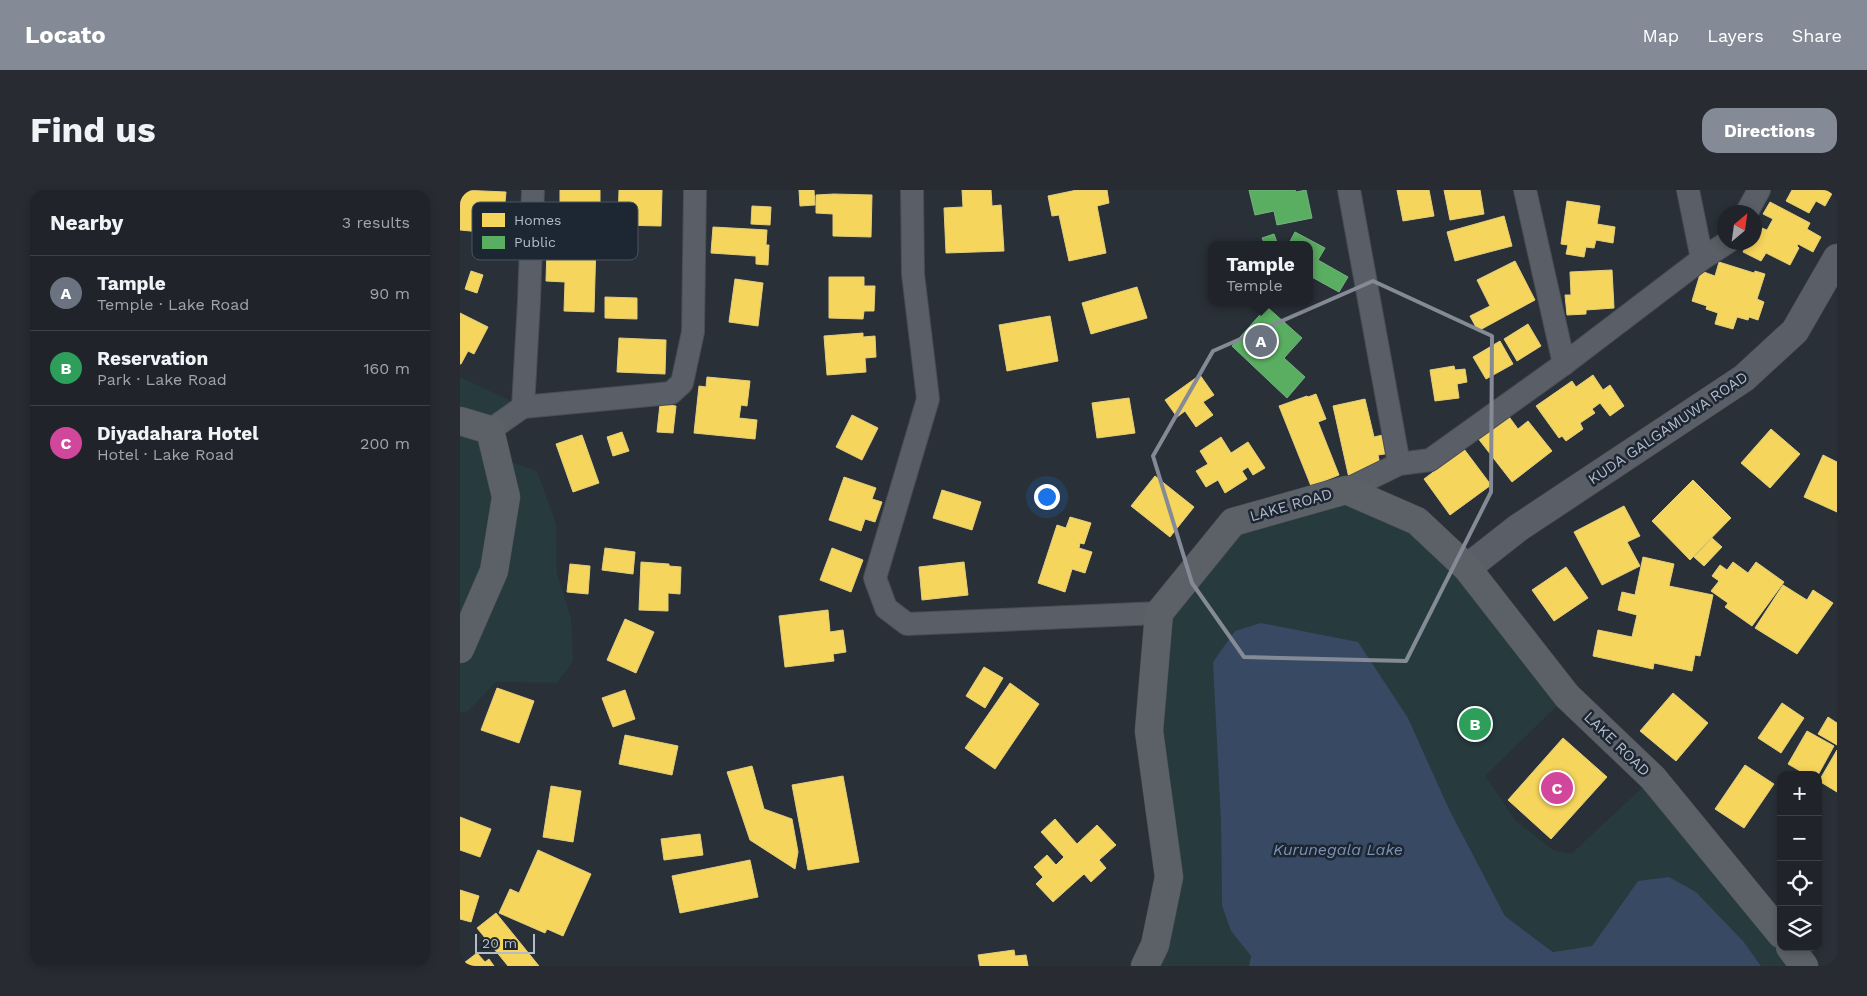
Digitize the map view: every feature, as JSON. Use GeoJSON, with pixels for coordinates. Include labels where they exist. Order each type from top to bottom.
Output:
{"type":"FeatureCollection","features":[{"type":"Feature","properties":{"kind":"main road"},"geometry":{"type":"LineString","coordinates":[[460,421],[490,430],[506,497],[494,570],[460,649]]}},
{"type":"Feature","properties":{"kind":"main road","name":"LAKE ROAD"},"geometry":{"type":"LineString","coordinates":[[1159,613],[1233,522],[1346,490],[1417,521],[1467,568],[1567,696],[1653,778],[1777,929]]}},
{"type":"Feature","properties":{"kind":"main road"},"geometry":{"type":"LineString","coordinates":[[1145,966],[1156,945],[1169,876],[1148,731],[1159,613]]}},
{"type":"Feature","properties":{"kind":"main road"},"geometry":{"type":"LineString","coordinates":[[1793,951],[1804,966]]}},
{"type":"Feature","properties":{"kind":"street"},"geometry":{"type":"LineString","coordinates":[[490,430],[523,407],[671,393],[682,383],[693,332],[695,190]]}},
{"type":"Feature","properties":{"kind":"street"},"geometry":{"type":"LineString","coordinates":[[912,190],[913,274],[928,399],[875,578],[886,608],[907,624],[1159,613]]}},
{"type":"Feature","properties":{"kind":"street"},"geometry":{"type":"LineString","coordinates":[[1349,190],[1399,464]]}},
{"type":"Feature","properties":{"kind":"street"},"geometry":{"type":"LineString","coordinates":[[1525,190],[1564,364]]}},
{"type":"Feature","properties":{"kind":"street"},"geometry":{"type":"LineString","coordinates":[[1688,190],[1702,259]]}},
{"type":"Feature","properties":{"kind":"street"},"geometry":{"type":"LineString","coordinates":[[1751,205],[1759,190]]}},
{"type":"Feature","properties":{"kind":"street"},"geometry":{"type":"LineString","coordinates":[[1346,490],[1399,464],[1430,460],[1564,364],[1717,249]]}},
{"type":"Feature","properties":{"kind":"street","name":"KUDA GALGAMUWA ROAD"},"geometry":{"type":"LineString","coordinates":[[1467,568],[1518,528],[1744,378],[1795,331],[1837,258]]}},
{"type":"Feature","properties":{"kind":"street"},"geometry":{"type":"LineString","coordinates":[[523,407],[530,260]]}},
{"type":"Feature","properties":{"kind":"highlighted area"},"geometry":{"type":"Polygon","coordinates":[[[1373,281],[1492,336],[1491,492],[1406,661],[1244,657],[1192,583],[1153,456],[1213,351],[1373,281]]]}},
{"type":"Feature","properties":{"kind":"green space"},"geometry":{"type":"Polygon","coordinates":[[[460,377],[523,407],[490,430],[501,459],[537,471],[556,524],[557,574],[571,618],[573,661],[557,683],[496,682],[468,711],[460,713],[460,377]]]}},
{"type":"Feature","properties":{"kind":"green space"},"geometry":{"type":"Polygon","coordinates":[[[1346,490],[1417,521],[1567,696],[1485,776],[1515,820],[1553,850],[1571,854],[1653,778],[1777,932],[1777,951],[1792,951],[1804,966],[1761,966],[1743,941],[1696,892],[1638,881],[1592,946],[1554,952],[1505,916],[1449,809],[1408,718],[1221,822],[1222,906],[1231,931],[1251,956],[1249,966],[1145,966],[1169,877],[1149,731],[1159,613],[1233,522],[1346,490]]]}},
{"type":"Feature","properties":{"kind":"water","name":"Kurunegala Lake"},"geometry":{"type":"Polygon","coordinates":[[[1261,623],[1358,642],[1408,718],[1449,809],[1505,916],[1553,952],[1592,946],[1638,881],[1669,877],[1696,892],[1743,941],[1761,966],[1249,966],[1251,956],[1231,931],[1222,906],[1221,822],[1213,662],[1235,631],[1261,623]]]}},
{"type":"Feature","properties":{"kind":"building: Homes"},"geometry":{"type":"Polygon","coordinates":[[[460,190],[506,192],[505,202],[472,202],[472,231],[460,230],[460,190]]]}},
{"type":"Feature","properties":{"kind":"building: Homes"},"geometry":{"type":"Polygon","coordinates":[[[560,190],[600,190],[600,202],[560,202],[560,190]]]}},
{"type":"Feature","properties":{"kind":"building: Homes"},"geometry":{"type":"Polygon","coordinates":[[[619,190],[662,190],[661,226],[638,225],[638,202],[619,202],[619,190]]]}},
{"type":"Feature","properties":{"kind":"building: Homes"},"geometry":{"type":"Polygon","coordinates":[[[799,190],[814,190],[815,205],[800,206],[799,190]]]}},
{"type":"Feature","properties":{"kind":"building: Homes"},"geometry":{"type":"Polygon","coordinates":[[[962,190],[991,190],[992,206],[1001,205],[1004,251],[946,253],[944,208],[963,207],[962,190]]]}},
{"type":"Feature","properties":{"kind":"building: Homes"},"geometry":{"type":"Polygon","coordinates":[[[1077,190],[1107,190],[1109,203],[1097,206],[1106,253],[1069,261],[1059,215],[1052,216],[1048,196],[1077,190]]]}},
{"type":"Feature","properties":{"kind":"building: Homes"},"geometry":{"type":"Polygon","coordinates":[[[1397,190],[1429,190],[1434,216],[1403,221],[1397,190]]]}},
{"type":"Feature","properties":{"kind":"building: Homes"},"geometry":{"type":"Polygon","coordinates":[[[1444,190],[1480,190],[1484,214],[1450,220],[1444,190]]]}},
{"type":"Feature","properties":{"kind":"building: Homes"},"geometry":{"type":"Polygon","coordinates":[[[1792,190],[1834,190],[1825,206],[1816,201],[1809,213],[1786,201],[1792,190]]]}},
{"type":"Feature","properties":{"kind":"building: Homes"},"geometry":{"type":"Polygon","coordinates":[[[816,195],[872,195],[871,237],[833,236],[833,214],[816,213],[816,195]]]}},
{"type":"Feature","properties":{"kind":"building: Homes"},"geometry":{"type":"Polygon","coordinates":[[[1567,201],[1600,206],[1597,224],[1615,227],[1613,243],[1596,240],[1594,248],[1586,247],[1584,257],[1566,254],[1568,245],[1561,244],[1567,201]]]}},
{"type":"Feature","properties":{"kind":"building: Homes"},"geometry":{"type":"Polygon","coordinates":[[[1770,202],[1810,223],[1807,229],[1821,237],[1813,252],[1798,244],[1799,248],[1790,265],[1766,253],[1761,261],[1743,252],[1744,250],[1762,250],[1762,228],[1767,230],[1773,219],[1763,214],[1770,202]]]}},
{"type":"Feature","properties":{"kind":"building: Homes"},"geometry":{"type":"Polygon","coordinates":[[[752,206],[771,207],[770,225],[751,224],[752,206]]]}},
{"type":"Feature","properties":{"kind":"building: Homes"},"geometry":{"type":"Polygon","coordinates":[[[1504,216],[1512,246],[1455,261],[1447,232],[1504,216]]]}},
{"type":"Feature","properties":{"kind":"building: Homes"},"geometry":{"type":"Polygon","coordinates":[[[713,227],[767,230],[766,245],[769,245],[768,265],[756,264],[756,256],[711,253],[713,227]]]}},
{"type":"Feature","properties":{"kind":"building: Homes"},"geometry":{"type":"Polygon","coordinates":[[[547,260],[596,260],[594,312],[564,311],[565,282],[546,281],[547,260]]]}},
{"type":"Feature","properties":{"kind":"building: Homes"},"geometry":{"type":"Polygon","coordinates":[[[1515,261],[1535,300],[1478,331],[1470,316],[1490,306],[1477,280],[1515,261]]]}},
{"type":"Feature","properties":{"kind":"building: Homes"},"geometry":{"type":"Polygon","coordinates":[[[1719,262],[1754,273],[1755,271],[1765,274],[1757,299],[1764,302],[1758,320],[1749,317],[1748,320],[1737,317],[1733,329],[1715,324],[1718,313],[1706,309],[1707,306],[1692,301],[1701,271],[1715,276],[1719,262]]]}},
{"type":"Feature","properties":{"kind":"building: Homes"},"geometry":{"type":"Polygon","coordinates":[[[1612,270],[1614,308],[1586,310],[1586,314],[1567,315],[1565,295],[1571,295],[1570,272],[1612,270]]]}},
{"type":"Feature","properties":{"kind":"building: Homes"},"geometry":{"type":"Polygon","coordinates":[[[471,271],[483,275],[477,293],[465,289],[471,271]]]}},
{"type":"Feature","properties":{"kind":"building: Homes"},"geometry":{"type":"Polygon","coordinates":[[[829,277],[864,277],[864,286],[875,286],[874,311],[864,311],[863,319],[829,318],[829,277]]]}},
{"type":"Feature","properties":{"kind":"building: Homes"},"geometry":{"type":"Polygon","coordinates":[[[735,279],[763,283],[758,326],[729,322],[735,279]]]}},
{"type":"Feature","properties":{"kind":"building: Homes"},"geometry":{"type":"Polygon","coordinates":[[[1137,287],[1147,318],[1091,334],[1082,303],[1137,287]]]}},
{"type":"Feature","properties":{"kind":"building: Homes"},"geometry":{"type":"Polygon","coordinates":[[[605,297],[637,298],[637,319],[605,318],[605,297]]]}},
{"type":"Feature","properties":{"kind":"building: Homes"},"geometry":{"type":"Polygon","coordinates":[[[460,313],[488,327],[474,354],[468,351],[461,364],[460,364],[460,313]]]}},
{"type":"Feature","properties":{"kind":"building: Homes"},"geometry":{"type":"Polygon","coordinates":[[[1050,316],[1058,361],[1007,371],[999,325],[1050,316]]]}},
{"type":"Feature","properties":{"kind":"building: Homes"},"geometry":{"type":"Polygon","coordinates":[[[1528,324],[1541,346],[1517,361],[1504,339],[1528,324]]]}},
{"type":"Feature","properties":{"kind":"building: Homes"},"geometry":{"type":"Polygon","coordinates":[[[863,333],[863,337],[875,336],[876,357],[865,358],[866,372],[827,375],[824,336],[863,333]]]}},
{"type":"Feature","properties":{"kind":"building: Homes"},"geometry":{"type":"Polygon","coordinates":[[[619,338],[666,340],[665,374],[617,372],[619,338]]]}},
{"type":"Feature","properties":{"kind":"building: Homes"},"geometry":{"type":"Polygon","coordinates":[[[1500,341],[1513,364],[1486,379],[1473,357],[1500,341]]]}},
{"type":"Feature","properties":{"kind":"building: Homes"},"geometry":{"type":"Polygon","coordinates":[[[1454,366],[1455,370],[1465,369],[1467,382],[1457,384],[1459,398],[1435,401],[1430,370],[1454,366]]]}},
{"type":"Feature","properties":{"kind":"building: Homes"},"geometry":{"type":"Polygon","coordinates":[[[1200,375],[1214,395],[1203,402],[1213,415],[1196,427],[1185,411],[1177,417],[1165,400],[1200,375]]]}},
{"type":"Feature","properties":{"kind":"building: Homes"},"geometry":{"type":"Polygon","coordinates":[[[1593,375],[1603,390],[1610,385],[1624,406],[1610,416],[1600,403],[1592,409],[1595,413],[1580,423],[1583,429],[1566,441],[1562,436],[1559,438],[1536,406],[1572,381],[1576,387],[1593,375]]]}},
{"type":"Feature","properties":{"kind":"building: Homes"},"geometry":{"type":"Polygon","coordinates":[[[707,377],[750,381],[747,406],[741,405],[739,418],[757,420],[755,439],[694,433],[699,386],[706,387],[707,377]]]}},
{"type":"Feature","properties":{"kind":"building: Homes"},"geometry":{"type":"Polygon","coordinates":[[[1316,394],[1326,419],[1318,422],[1339,475],[1311,486],[1279,406],[1316,394]]]}},
{"type":"Feature","properties":{"kind":"building: Homes"},"geometry":{"type":"Polygon","coordinates":[[[1129,398],[1135,433],[1097,438],[1092,403],[1129,398]]]}},
{"type":"Feature","properties":{"kind":"building: Homes"},"geometry":{"type":"Polygon","coordinates":[[[1365,399],[1374,437],[1387,434],[1391,453],[1378,455],[1381,470],[1349,478],[1333,406],[1365,399]]]}},
{"type":"Feature","properties":{"kind":"building: Homes"},"geometry":{"type":"Polygon","coordinates":[[[660,404],[676,406],[673,433],[657,432],[660,404]]]}},
{"type":"Feature","properties":{"kind":"building: Homes"},"geometry":{"type":"Polygon","coordinates":[[[1507,414],[1518,429],[1528,421],[1552,451],[1512,482],[1477,437],[1507,414]]]}},
{"type":"Feature","properties":{"kind":"building: Homes"},"geometry":{"type":"Polygon","coordinates":[[[852,415],[878,428],[862,460],[836,447],[852,415]]]}},
{"type":"Feature","properties":{"kind":"building: Homes"},"geometry":{"type":"Polygon","coordinates":[[[1771,429],[1800,454],[1770,488],[1741,463],[1771,429]]]}},
{"type":"Feature","properties":{"kind":"building: Homes"},"geometry":{"type":"Polygon","coordinates":[[[622,432],[629,451],[613,456],[607,437],[622,432]]]}},
{"type":"Feature","properties":{"kind":"building: Homes"},"geometry":{"type":"Polygon","coordinates":[[[582,435],[599,483],[573,492],[556,444],[582,435]]]}},
{"type":"Feature","properties":{"kind":"building: Homes"},"geometry":{"type":"Polygon","coordinates":[[[1221,437],[1231,453],[1248,442],[1265,468],[1253,475],[1248,467],[1242,471],[1247,479],[1225,493],[1218,480],[1206,487],[1196,471],[1208,464],[1200,451],[1221,437]]]}},
{"type":"Feature","properties":{"kind":"building: Homes"},"geometry":{"type":"Polygon","coordinates":[[[1464,449],[1491,485],[1450,515],[1424,479],[1464,449]]]}},
{"type":"Feature","properties":{"kind":"building: Homes"},"geometry":{"type":"Polygon","coordinates":[[[1823,455],[1837,462],[1837,512],[1804,497],[1823,455]]]}},
{"type":"Feature","properties":{"kind":"building: Homes"},"geometry":{"type":"Polygon","coordinates":[[[1155,476],[1194,507],[1170,537],[1131,506],[1155,476]]]}},
{"type":"Feature","properties":{"kind":"building: Homes"},"geometry":{"type":"Polygon","coordinates":[[[844,477],[876,488],[872,499],[882,502],[875,522],[865,519],[861,531],[829,520],[844,477]]]}},
{"type":"Feature","properties":{"kind":"building: Homes"},"geometry":{"type":"Polygon","coordinates":[[[1693,480],[1731,518],[1690,560],[1652,521],[1693,480]]]}},
{"type":"Feature","properties":{"kind":"building: Homes"},"geometry":{"type":"Polygon","coordinates":[[[942,490],[981,502],[972,530],[933,518],[942,490]]]}},
{"type":"Feature","properties":{"kind":"building: Homes"},"geometry":{"type":"Polygon","coordinates":[[[1624,506],[1640,536],[1627,542],[1640,566],[1602,585],[1574,532],[1624,506]]]}},
{"type":"Feature","properties":{"kind":"building: Homes"},"geometry":{"type":"Polygon","coordinates":[[[1070,517],[1091,523],[1084,544],[1080,543],[1079,548],[1092,552],[1085,573],[1072,569],[1065,592],[1038,583],[1057,525],[1066,528],[1070,517]]]}},
{"type":"Feature","properties":{"kind":"building: Homes"},"geometry":{"type":"Polygon","coordinates":[[[1712,538],[1722,547],[1704,566],[1694,557],[1712,538]]]}},
{"type":"Feature","properties":{"kind":"building: Homes"},"geometry":{"type":"Polygon","coordinates":[[[605,548],[635,552],[633,574],[602,570],[605,548]]]}},
{"type":"Feature","properties":{"kind":"building: Homes"},"geometry":{"type":"Polygon","coordinates":[[[832,548],[863,560],[851,592],[820,580],[832,548]]]}},
{"type":"Feature","properties":{"kind":"building: Homes"},"geometry":{"type":"Polygon","coordinates":[[[1643,557],[1674,564],[1669,586],[1713,595],[1700,656],[1695,655],[1692,671],[1654,663],[1653,669],[1593,656],[1598,630],[1632,637],[1637,615],[1618,610],[1622,592],[1635,595],[1643,557]]]}},
{"type":"Feature","properties":{"kind":"building: Homes"},"geometry":{"type":"Polygon","coordinates":[[[641,562],[681,567],[680,594],[668,593],[668,611],[639,610],[641,562]]]}},
{"type":"Feature","properties":{"kind":"building: Homes"},"geometry":{"type":"Polygon","coordinates":[[[964,562],[968,595],[922,600],[919,567],[964,562]]]}},
{"type":"Feature","properties":{"kind":"building: Homes"},"geometry":{"type":"Polygon","coordinates":[[[1733,562],[1748,573],[1756,562],[1784,582],[1752,626],[1725,607],[1728,603],[1711,591],[1719,581],[1712,576],[1720,565],[1727,570],[1733,562]]]}},
{"type":"Feature","properties":{"kind":"building: Homes"},"geometry":{"type":"Polygon","coordinates":[[[570,564],[590,566],[588,594],[567,592],[570,564]]]}},
{"type":"Feature","properties":{"kind":"building: Homes"},"geometry":{"type":"Polygon","coordinates":[[[1566,567],[1588,598],[1554,621],[1532,590],[1566,567]]]}},
{"type":"Feature","properties":{"kind":"building: Homes"},"geometry":{"type":"Polygon","coordinates":[[[1783,585],[1807,600],[1813,590],[1833,603],[1797,654],[1755,628],[1783,585]]]}},
{"type":"Feature","properties":{"kind":"building: Homes"},"geometry":{"type":"Polygon","coordinates":[[[828,610],[830,632],[843,630],[846,652],[833,654],[834,661],[785,667],[779,616],[828,610]]]}},
{"type":"Feature","properties":{"kind":"building: Homes"},"geometry":{"type":"Polygon","coordinates":[[[625,619],[654,632],[636,673],[607,660],[625,619]]]}},
{"type":"Feature","properties":{"kind":"building: Homes"},"geometry":{"type":"Polygon","coordinates":[[[984,667],[1003,678],[985,708],[966,696],[984,667]]]}},
{"type":"Feature","properties":{"kind":"building: Homes"},"geometry":{"type":"Polygon","coordinates":[[[1010,683],[1039,704],[995,769],[965,748],[1010,683]]]}},
{"type":"Feature","properties":{"kind":"building: Homes"},"geometry":{"type":"Polygon","coordinates":[[[497,688],[534,701],[519,743],[481,730],[497,688]]]}},
{"type":"Feature","properties":{"kind":"building: Homes"},"geometry":{"type":"Polygon","coordinates":[[[625,690],[635,719],[613,727],[602,698],[625,690]]]}},
{"type":"Feature","properties":{"kind":"building: Homes"},"geometry":{"type":"Polygon","coordinates":[[[1673,693],[1708,723],[1676,761],[1640,731],[1673,693]]]}},
{"type":"Feature","properties":{"kind":"building: Homes"},"geometry":{"type":"Polygon","coordinates":[[[1782,703],[1804,718],[1781,753],[1758,738],[1782,703]]]}},
{"type":"Feature","properties":{"kind":"building: Homes"},"geometry":{"type":"Polygon","coordinates":[[[1828,717],[1837,723],[1837,745],[1818,734],[1828,717]]]}},
{"type":"Feature","properties":{"kind":"building: Homes"},"geometry":{"type":"Polygon","coordinates":[[[1807,731],[1834,746],[1820,771],[1800,771],[1788,764],[1807,731]]]}},
{"type":"Feature","properties":{"kind":"building: Homes"},"geometry":{"type":"Polygon","coordinates":[[[625,735],[678,746],[672,775],[619,764],[625,735]]]}},
{"type":"Feature","properties":{"kind":"building: Homes"},"geometry":{"type":"Polygon","coordinates":[[[1563,738],[1607,777],[1551,839],[1508,800],[1563,738]]]}},
{"type":"Feature","properties":{"kind":"building: Homes"},"geometry":{"type":"Polygon","coordinates":[[[1837,750],[1837,792],[1822,783],[1822,776],[1837,750]]]}},
{"type":"Feature","properties":{"kind":"building: Homes"},"geometry":{"type":"Polygon","coordinates":[[[1745,765],[1774,784],[1744,828],[1715,809],[1745,765]]]}},
{"type":"Feature","properties":{"kind":"building: Homes"},"geometry":{"type":"Polygon","coordinates":[[[752,766],[764,809],[792,819],[798,852],[795,869],[750,840],[727,772],[752,766]]]}},
{"type":"Feature","properties":{"kind":"building: Homes"},"geometry":{"type":"Polygon","coordinates":[[[843,776],[859,862],[808,870],[792,785],[843,776]]]}},
{"type":"Feature","properties":{"kind":"building: Homes"},"geometry":{"type":"Polygon","coordinates":[[[551,786],[581,791],[573,842],[543,837],[551,786]]]}},
{"type":"Feature","properties":{"kind":"building: Homes"},"geometry":{"type":"Polygon","coordinates":[[[460,817],[491,829],[480,857],[460,850],[460,817]]]}},
{"type":"Feature","properties":{"kind":"building: Homes"},"geometry":{"type":"Polygon","coordinates":[[[1055,819],[1077,844],[1097,825],[1116,845],[1099,860],[1106,868],[1091,882],[1084,874],[1053,902],[1036,884],[1043,877],[1034,867],[1047,855],[1056,865],[1064,857],[1041,832],[1055,819]]]}},
{"type":"Feature","properties":{"kind":"building: Homes"},"geometry":{"type":"Polygon","coordinates":[[[700,834],[703,855],[664,860],[661,839],[700,834]]]}},
{"type":"Feature","properties":{"kind":"building: Homes"},"geometry":{"type":"Polygon","coordinates":[[[538,850],[591,874],[563,936],[547,929],[545,933],[499,913],[510,889],[519,893],[538,850]]]}},
{"type":"Feature","properties":{"kind":"building: Homes"},"geometry":{"type":"Polygon","coordinates":[[[750,860],[758,897],[680,913],[672,876],[750,860]]]}},
{"type":"Feature","properties":{"kind":"building: Homes"},"geometry":{"type":"Polygon","coordinates":[[[460,890],[479,896],[471,922],[460,919],[460,890]]]}},
{"type":"Feature","properties":{"kind":"building: Homes"},"geometry":{"type":"Polygon","coordinates":[[[496,913],[539,966],[508,966],[477,928],[496,913]]]}},
{"type":"Feature","properties":{"kind":"building: Homes"},"geometry":{"type":"Polygon","coordinates":[[[1014,950],[1015,956],[1026,955],[1028,966],[980,966],[978,955],[1014,950]]]}},
{"type":"Feature","properties":{"kind":"building: Homes"},"geometry":{"type":"Polygon","coordinates":[[[477,953],[485,962],[489,959],[494,966],[460,966],[477,953]]]}},
{"type":"Feature","properties":{"kind":"building: Public"},"geometry":{"type":"Polygon","coordinates":[[[1249,190],[1295,190],[1296,192],[1306,190],[1312,218],[1277,225],[1274,211],[1255,215],[1249,190]]]}},
{"type":"Feature","properties":{"kind":"building: Public"},"geometry":{"type":"Polygon","coordinates":[[[1295,232],[1312,241],[1290,241],[1295,232]]]}},
{"type":"Feature","properties":{"kind":"building: Public"},"geometry":{"type":"Polygon","coordinates":[[[1274,234],[1277,241],[1263,241],[1262,238],[1274,234]]]}},
{"type":"Feature","properties":{"kind":"building: Public"},"geometry":{"type":"Polygon","coordinates":[[[1313,242],[1325,248],[1318,260],[1348,277],[1339,292],[1313,278],[1313,242]]]}},
{"type":"Feature","properties":{"kind":"building: Public"},"geometry":{"type":"Polygon","coordinates":[[[1267,307],[1302,338],[1284,358],[1305,377],[1287,398],[1232,346],[1267,307]]]}},
{"type":"Feature","properties":{"kind":"place","name":"Tample"},"geometry":{"type":"Point","coordinates":[1261,341]}},
{"type":"Feature","properties":{"kind":"place","name":"Reservation"},"geometry":{"type":"Point","coordinates":[1475,724]}},
{"type":"Feature","properties":{"kind":"place","name":"Diyadahara Hotel"},"geometry":{"type":"Point","coordinates":[1557,788]}}]}
